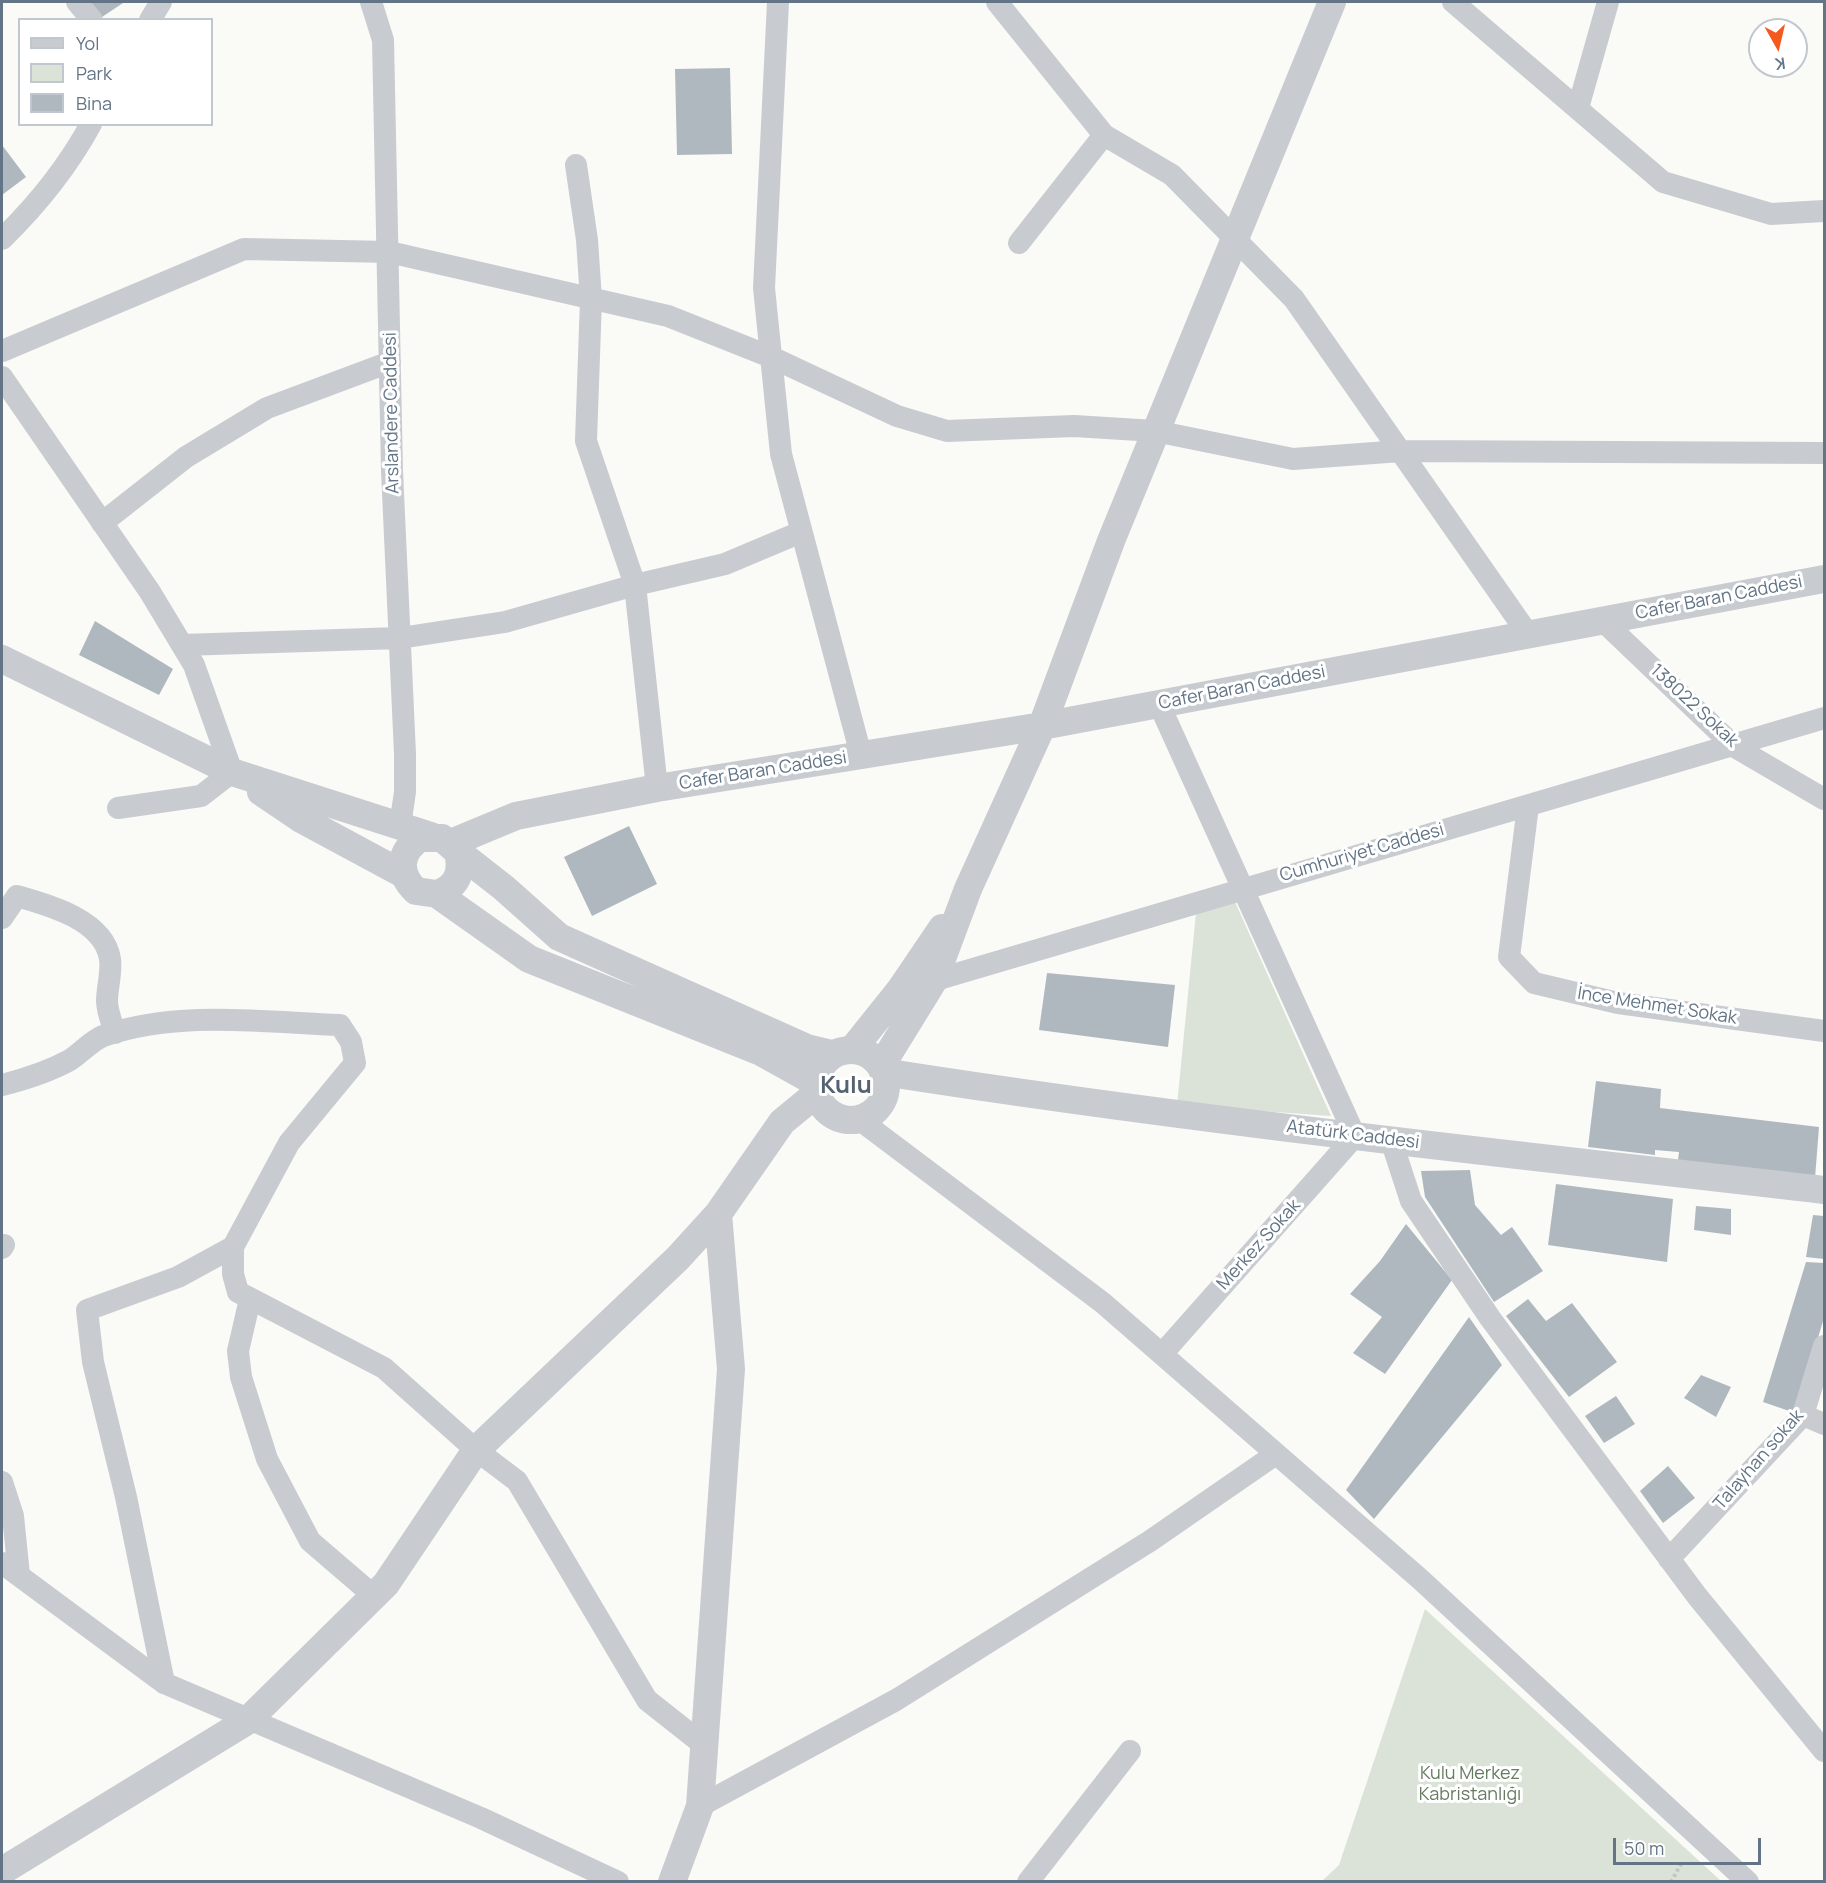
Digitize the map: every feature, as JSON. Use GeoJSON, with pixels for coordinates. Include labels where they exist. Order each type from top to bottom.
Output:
{"type":"FeatureCollection","features":[{"type":"Feature","properties":{"kind":"street"},"geometry":{"type":"LineString","coordinates":[[77,2],[90,18]]}},
{"type":"Feature","properties":{"kind":"street"},"geometry":{"type":"LineString","coordinates":[[151,18],[161,2]]}},
{"type":"Feature","properties":{"kind":"street","name":"Arslandere Caddesi"},"geometry":{"type":"LineString","coordinates":[[371,2],[383,40],[390,362],[405,792],[400,826]]}},
{"type":"Feature","properties":{"kind":"street"},"geometry":{"type":"LineString","coordinates":[[778,2],[764,288],[781,454],[861,755]]}},
{"type":"Feature","properties":{"kind":"street"},"geometry":{"type":"LineString","coordinates":[[997,2],[1104,135],[1172,175],[1294,299],[1528,634]]}},
{"type":"Feature","properties":{"kind":"street"},"geometry":{"type":"LineString","coordinates":[[882,1069],[934,980],[968,889],[1042,726],[1155,431],[1332,2]]}},
{"type":"Feature","properties":{"kind":"street"},"geometry":{"type":"LineString","coordinates":[[1453,2],[1663,182],[1772,214],[1824,211]]}},
{"type":"Feature","properties":{"kind":"street"},"geometry":{"type":"LineString","coordinates":[[1578,108],[1608,2]]}},
{"type":"Feature","properties":{"kind":"street"},"geometry":{"type":"LineString","coordinates":[[2,239],[33,209],[76,151],[90,126]]}},
{"type":"Feature","properties":{"kind":"street"},"geometry":{"type":"LineString","coordinates":[[1019,243],[1104,135]]}},
{"type":"Feature","properties":{"kind":"street"},"geometry":{"type":"LineString","coordinates":[[576,165],[587,240],[591,299],[586,441],[635,585],[657,788]]}},
{"type":"Feature","properties":{"kind":"street"},"geometry":{"type":"LineString","coordinates":[[2,351],[244,249],[389,252],[668,316],[771,357],[897,416],[947,431],[1074,426],[1155,431],[1293,459],[1401,451],[1824,453]]}},
{"type":"Feature","properties":{"kind":"street"},"geometry":{"type":"LineString","coordinates":[[102,523],[186,458],[267,408],[390,362]]}},
{"type":"Feature","properties":{"kind":"street"},"geometry":{"type":"LineString","coordinates":[[2,377],[150,592],[194,665],[232,772],[301,819],[403,874],[416,891],[437,894],[529,959],[761,1052],[815,1088],[828,1113],[849,1121],[860,1120],[878,1108],[884,1098],[886,1087],[882,1069],[863,1052],[807,1048],[559,937],[504,888],[446,844],[400,826],[348,812],[232,772],[2,659]]}},
{"type":"Feature","properties":{"kind":"street"},"geometry":{"type":"LineString","coordinates":[[182,645],[400,638],[505,622],[635,585],[725,564],[801,532]]}},
{"type":"Feature","properties":{"kind":"street","name":"Cafer Baran Caddesi"},"geometry":{"type":"LineString","coordinates":[[516,816],[657,788],[1042,726],[1824,579]]}},
{"type":"Feature","properties":{"kind":"street","name":"138022 Sokak"},"geometry":{"type":"LineString","coordinates":[[1602,621],[1735,747],[1824,799]]}},
{"type":"Feature","properties":{"kind":"street"},"geometry":{"type":"LineString","coordinates":[[1160,704],[1355,1136]]}},
{"type":"Feature","properties":{"kind":"street","name":"Cumhuriyet Caddesi"},"geometry":{"type":"LineString","coordinates":[[900,990],[1243,887],[1735,747],[1824,718]]}},
{"type":"Feature","properties":{"kind":"street"},"geometry":{"type":"LineString","coordinates":[[118,808],[201,796],[232,772]]}},
{"type":"Feature","properties":{"kind":"street","name":"İnce Mehmet Sokak"},"geometry":{"type":"LineString","coordinates":[[1528,806],[1509,957],[1534,982],[1618,1003],[1824,1031]]}},
{"type":"Feature","properties":{"kind":"street"},"geometry":{"type":"LineString","coordinates":[[400,826],[516,816]]}},
{"type":"Feature","properties":{"kind":"street"},"geometry":{"type":"LineString","coordinates":[[403,874],[405,852],[420,838],[446,844],[516,816]]}},
{"type":"Feature","properties":{"kind":"street"},"geometry":{"type":"LineString","coordinates":[[437,894],[455,883],[460,873],[446,844]]}},
{"type":"Feature","properties":{"kind":"street"},"geometry":{"type":"LineString","coordinates":[[2,1871],[248,1721],[386,1584],[476,1450],[678,1258],[718,1214],[782,1122],[815,1088],[820,1066],[842,1052],[900,990],[968,889]]}},
{"type":"Feature","properties":{"kind":"street"},"geometry":{"type":"LineString","coordinates":[[2,918],[17,896],[43,903],[89,926],[102,940],[110,959],[106,1004],[115,1033]]}},
{"type":"Feature","properties":{"kind":"street"},"geometry":{"type":"LineString","coordinates":[[2,1085],[39,1076],[72,1059],[100,1038],[135,1026],[216,1019],[340,1025],[351,1042],[355,1063],[288,1143],[233,1247],[233,1274],[238,1292],[384,1368],[476,1450],[517,1481],[647,1701],[704,1745]]}},
{"type":"Feature","properties":{"kind":"street","name":"Atatürk Caddesi"},"geometry":{"type":"LineString","coordinates":[[882,1069],[996,1090],[1355,1136],[1824,1190]]}},
{"type":"Feature","properties":{"kind":"street"},"geometry":{"type":"LineString","coordinates":[[860,1120],[1103,1303],[1420,1579],[1748,1881]]}},
{"type":"Feature","properties":{"kind":"street","name":"Merkez Sokak"},"geometry":{"type":"LineString","coordinates":[[1162,1354],[1355,1136]]}},
{"type":"Feature","properties":{"kind":"street"},"geometry":{"type":"LineString","coordinates":[[1391,1140],[1411,1201],[1490,1318],[1669,1559],[1824,1751]]}},
{"type":"Feature","properties":{"kind":"street"},"geometry":{"type":"LineString","coordinates":[[672,1881],[700,1806],[731,1369],[718,1214]]}},
{"type":"Feature","properties":{"kind":"street"},"geometry":{"type":"LineString","coordinates":[[164,1683],[126,1497],[93,1362],[87,1310],[177,1277],[233,1247]]}},
{"type":"Feature","properties":{"kind":"street"},"geometry":{"type":"LineString","coordinates":[[250,1299],[238,1351],[241,1377],[267,1459],[310,1541],[374,1596]]}},
{"type":"Feature","properties":{"kind":"street","name":"Talayhan sokak"},"geometry":{"type":"LineString","coordinates":[[1669,1559],[1803,1415],[1824,1346]]}},
{"type":"Feature","properties":{"kind":"street"},"geometry":{"type":"LineString","coordinates":[[1803,1415],[1824,1424]]}},
{"type":"Feature","properties":{"kind":"street"},"geometry":{"type":"LineString","coordinates":[[700,1806],[896,1700],[1150,1541],[1276,1454]]}},
{"type":"Feature","properties":{"kind":"street"},"geometry":{"type":"LineString","coordinates":[[2,1482],[13,1516],[10,1569],[164,1683],[248,1721],[481,1818],[618,1881]]}},
{"type":"Feature","properties":{"kind":"street"},"geometry":{"type":"LineString","coordinates":[[1028,1881],[1130,1751]]}},
{"type":"Feature","properties":{"kind":"path"},"geometry":{"type":"LineString","coordinates":[[1671,1881],[1681,1864]]}},
{"type":"Feature","properties":{"kind":"green space"},"geometry":{"type":"Polygon","coordinates":[[[1235,902],[1331,1116],[1177,1105],[1196,913],[1235,902]]]}},
{"type":"Feature","properties":{"kind":"green space","name":"Kulu Merkez Kabristanlığı"},"geometry":{"type":"Polygon","coordinates":[[[1425,1609],[1721,1881],[1322,1881],[1339,1865],[1425,1609]]]}},
{"type":"Feature","properties":{"kind":"building"},"geometry":{"type":"Polygon","coordinates":[[[84,2],[123,3],[100,18],[84,2]]]}},
{"type":"Feature","properties":{"kind":"building"},"geometry":{"type":"Polygon","coordinates":[[[730,68],[732,154],[677,155],[675,69],[730,68]]]}},
{"type":"Feature","properties":{"kind":"building"},"geometry":{"type":"Polygon","coordinates":[[[2,145],[26,177],[2,195],[2,145]]]}},
{"type":"Feature","properties":{"kind":"building"},"geometry":{"type":"Polygon","coordinates":[[[95,621],[173,669],[159,695],[79,655],[95,621]]]}},
{"type":"Feature","properties":{"kind":"building"},"geometry":{"type":"Polygon","coordinates":[[[629,826],[657,884],[592,916],[564,857],[629,826]]]}},
{"type":"Feature","properties":{"kind":"building"},"geometry":{"type":"Polygon","coordinates":[[[1047,973],[1175,985],[1168,1047],[1039,1030],[1047,973]]]}},
{"type":"Feature","properties":{"kind":"building"},"geometry":{"type":"Polygon","coordinates":[[[1596,1081],[1661,1089],[1660,1108],[1819,1127],[1815,1178],[1678,1160],[1679,1152],[1655,1150],[1655,1155],[1588,1147],[1596,1081]]]}},
{"type":"Feature","properties":{"kind":"building"},"geometry":{"type":"Polygon","coordinates":[[[1470,1170],[1475,1205],[1501,1235],[1512,1227],[1543,1271],[1494,1302],[1425,1197],[1421,1171],[1470,1170]]]}},
{"type":"Feature","properties":{"kind":"building"},"geometry":{"type":"Polygon","coordinates":[[[1556,1184],[1673,1199],[1667,1262],[1548,1245],[1556,1184]]]}},
{"type":"Feature","properties":{"kind":"building"},"geometry":{"type":"Polygon","coordinates":[[[1696,1206],[1731,1209],[1731,1235],[1694,1230],[1696,1206]]]}},
{"type":"Feature","properties":{"kind":"building"},"geometry":{"type":"Polygon","coordinates":[[[1813,1215],[1824,1216],[1824,1259],[1806,1257],[1813,1215]]]}},
{"type":"Feature","properties":{"kind":"building"},"geometry":{"type":"Polygon","coordinates":[[[1406,1224],[1452,1280],[1385,1374],[1353,1353],[1382,1317],[1350,1294],[1380,1261],[1406,1224]]]}},
{"type":"Feature","properties":{"kind":"building"},"geometry":{"type":"Polygon","coordinates":[[[1806,1262],[1824,1263],[1824,1318],[1795,1413],[1763,1402],[1806,1262]]]}},
{"type":"Feature","properties":{"kind":"building"},"geometry":{"type":"Polygon","coordinates":[[[1528,1299],[1546,1321],[1572,1303],[1617,1362],[1569,1397],[1506,1316],[1528,1299]]]}},
{"type":"Feature","properties":{"kind":"building"},"geometry":{"type":"Polygon","coordinates":[[[1469,1317],[1502,1365],[1374,1519],[1346,1490],[1469,1317]]]}},
{"type":"Feature","properties":{"kind":"building"},"geometry":{"type":"Polygon","coordinates":[[[1701,1375],[1731,1387],[1716,1417],[1684,1398],[1701,1375]]]}},
{"type":"Feature","properties":{"kind":"building"},"geometry":{"type":"Polygon","coordinates":[[[1616,1396],[1635,1424],[1604,1443],[1585,1416],[1616,1396]]]}},
{"type":"Feature","properties":{"kind":"building"},"geometry":{"type":"Polygon","coordinates":[[[1668,1466],[1695,1498],[1663,1523],[1640,1491],[1668,1466]]]}},
{"type":"Feature","properties":{"kind":"district","name":"Kulu"},"geometry":{"type":"Point","coordinates":[846,1086]}}]}
